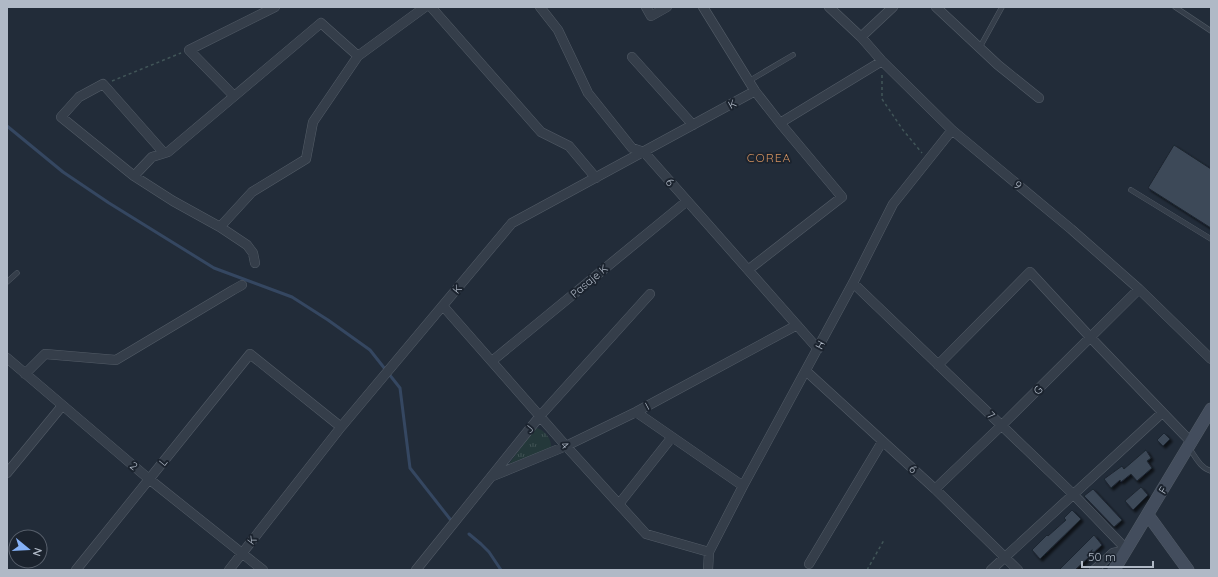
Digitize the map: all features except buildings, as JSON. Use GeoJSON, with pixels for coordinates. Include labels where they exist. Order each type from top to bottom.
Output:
{"type":"FeatureCollection","features":[{"type":"Feature","properties":{"kind":"street"},"geometry":{"type":"LineString","coordinates":[[234,96],[189,50],[275,7]]}},
{"type":"Feature","properties":{"kind":"street"},"geometry":{"type":"LineString","coordinates":[[220,227],[252,192],[306,158],[313,122],[358,56],[425,7]]}},
{"type":"Feature","properties":{"kind":"street"},"geometry":{"type":"LineString","coordinates":[[431,7],[541,132],[569,146],[596,178]]}},
{"type":"Feature","properties":{"kind":"street","name":"6"},"geometry":{"type":"LineString","coordinates":[[540,7],[558,30],[588,92],[632,148],[644,152],[818,349]]}},
{"type":"Feature","properties":{"kind":"street"},"geometry":{"type":"LineString","coordinates":[[646,7],[651,16],[667,7]]}},
{"type":"Feature","properties":{"kind":"street"},"geometry":{"type":"LineString","coordinates":[[703,7],[755,91],[842,197],[748,270]]}},
{"type":"Feature","properties":{"kind":"street","name":"9"},"geometry":{"type":"LineString","coordinates":[[829,7],[861,37],[882,61],[952,130],[1071,229],[1139,289],[1211,359]]}},
{"type":"Feature","properties":{"kind":"street"},"geometry":{"type":"LineString","coordinates":[[861,37],[893,7]]}},
{"type":"Feature","properties":{"kind":"street"},"geometry":{"type":"LineString","coordinates":[[936,7],[998,65],[1039,98]]}},
{"type":"Feature","properties":{"kind":"street"},"geometry":{"type":"LineString","coordinates":[[134,176],[152,157],[168,152],[320,23],[358,56]]}},
{"type":"Feature","properties":{"kind":"street"},"geometry":{"type":"LineString","coordinates":[[632,57],[693,125]]}},
{"type":"Feature","properties":{"kind":"street"},"geometry":{"type":"LineString","coordinates":[[780,123],[882,61]]}},
{"type":"Feature","properties":{"kind":"street"},"geometry":{"type":"LineString","coordinates":[[164,153],[103,84],[79,97],[61,117],[134,176],[173,201],[220,227],[247,245],[253,253],[255,263]]}},
{"type":"Feature","properties":{"kind":"street","name":"K"},"geometry":{"type":"LineString","coordinates":[[229,570],[341,427],[398,361],[512,223],[755,91]]}},
{"type":"Feature","properties":{"kind":"street","name":"H"},"geometry":{"type":"LineString","coordinates":[[708,570],[709,552],[853,283],[893,204],[952,130]]}},
{"type":"Feature","properties":{"kind":"street","name":"Pasaje K"},"geometry":{"type":"LineString","coordinates":[[492,361],[686,201]]}},
{"type":"Feature","properties":{"kind":"street"},"geometry":{"type":"LineString","coordinates":[[938,365],[1030,272],[1190,445]]}},
{"type":"Feature","properties":{"kind":"street","name":"7"},"geometry":{"type":"LineString","coordinates":[[853,283],[1074,494],[1127,550]]}},
{"type":"Feature","properties":{"kind":"street"},"geometry":{"type":"LineString","coordinates":[[25,374],[45,354],[116,360],[242,285]]}},
{"type":"Feature","properties":{"kind":"street","name":"G"},"geometry":{"type":"LineString","coordinates":[[935,489],[1002,426],[1139,289]]}},
{"type":"Feature","properties":{"kind":"street","name":"J"},"geometry":{"type":"LineString","coordinates":[[416,570],[540,416],[650,294]]}},
{"type":"Feature","properties":{"kind":"street","name":"4"},"geometry":{"type":"LineString","coordinates":[[443,306],[566,446],[646,534],[709,552]]}},
{"type":"Feature","properties":{"kind":"street","name":"I"},"geometry":{"type":"LineString","coordinates":[[491,476],[566,446],[636,412],[797,325]]}},
{"type":"Feature","properties":{"kind":"street","name":"L"},"geometry":{"type":"LineString","coordinates":[[76,570],[250,354],[341,427]]}},
{"type":"Feature","properties":{"kind":"street","name":"2"},"geometry":{"type":"LineString","coordinates":[[7,358],[149,479],[263,570]]}},
{"type":"Feature","properties":{"kind":"street","name":"6"},"geometry":{"type":"LineString","coordinates":[[806,371],[935,489],[1018,570]]}},
{"type":"Feature","properties":{"kind":"street"},"geometry":{"type":"LineString","coordinates":[[7,473],[62,406]]}},
{"type":"Feature","properties":{"kind":"street","name":"F"},"geometry":{"type":"LineString","coordinates":[[1114,570],[1211,409]]}},
{"type":"Feature","properties":{"kind":"street"},"geometry":{"type":"LineString","coordinates":[[636,412],[743,486]]}},
{"type":"Feature","properties":{"kind":"street"},"geometry":{"type":"LineString","coordinates":[[991,570],[1162,413]]}},
{"type":"Feature","properties":{"kind":"street"},"geometry":{"type":"LineString","coordinates":[[619,504],[672,437]]}},
{"type":"Feature","properties":{"kind":"street"},"geometry":{"type":"LineString","coordinates":[[809,564],[882,442]]}},
{"type":"Feature","properties":{"kind":"street"},"geometry":{"type":"LineString","coordinates":[[1148,515],[1188,570]]}},
{"type":"Feature","properties":{"kind":"street"},"geometry":{"type":"LineString","coordinates":[[1094,570],[1113,553],[1127,550]]}},
{"type":"Feature","properties":{"kind":"lane"},"geometry":{"type":"LineString","coordinates":[[979,48],[1002,7]]}},
{"type":"Feature","properties":{"kind":"lane"},"geometry":{"type":"LineString","coordinates":[[1175,7],[1211,31]]}},
{"type":"Feature","properties":{"kind":"lane"},"geometry":{"type":"LineString","coordinates":[[749,81],[793,55]]}},
{"type":"Feature","properties":{"kind":"lane"},"geometry":{"type":"LineString","coordinates":[[1131,190],[1211,238]]}},
{"type":"Feature","properties":{"kind":"lane"},"geometry":{"type":"LineString","coordinates":[[7,282],[17,273]]}},
{"type":"Feature","properties":{"kind":"lane"},"geometry":{"type":"LineString","coordinates":[[1190,445],[1201,465],[1206,470],[1211,471]]}},
{"type":"Feature","properties":{"kind":"path"},"geometry":{"type":"LineString","coordinates":[[103,84],[189,50]]}},
{"type":"Feature","properties":{"kind":"path"},"geometry":{"type":"LineString","coordinates":[[882,61],[882,99],[903,130],[928,160]]}},
{"type":"Feature","properties":{"kind":"path"},"geometry":{"type":"LineString","coordinates":[[867,570],[884,540]]}},
{"type":"Feature","properties":{"kind":"green space"},"geometry":{"type":"Polygon","coordinates":[[[535,428],[538,428],[546,434],[550,441],[551,447],[509,464],[535,428]]]}},
{"type":"Feature","properties":{"kind":"waterway"},"geometry":{"type":"LineString","coordinates":[[7,126],[63,172],[109,203],[214,268],[292,297],[328,320],[370,350],[400,388],[410,468],[450,519]]}},
{"type":"Feature","properties":{"kind":"waterway"},"geometry":{"type":"LineString","coordinates":[[469,534],[489,552],[501,570]]}},
{"type":"Feature","properties":{"kind":"district","name":"COREA"},"geometry":{"type":"Point","coordinates":[769,158]}}]}
